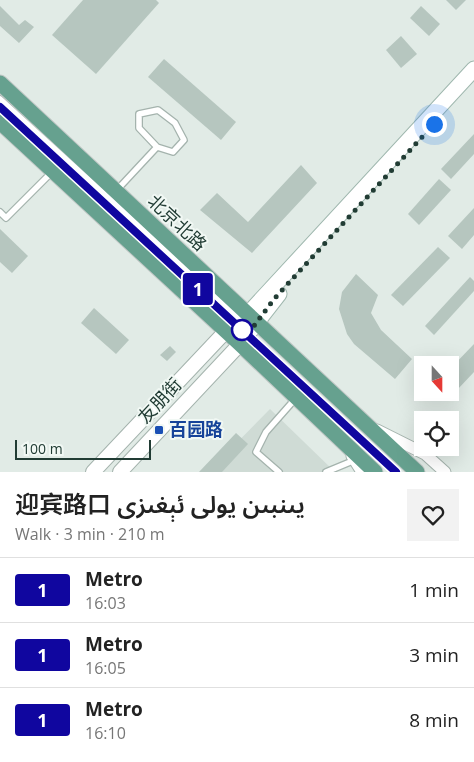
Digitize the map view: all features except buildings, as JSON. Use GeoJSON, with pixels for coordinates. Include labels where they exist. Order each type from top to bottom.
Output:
{"type":"FeatureCollection","features":[{"type":"Feature","properties":{"kind":"main road"},"geometry":{"type":"LineString","coordinates":[[240,344],[240,323],[474,69]]}},
{"type":"Feature","properties":{"kind":"main road"},"geometry":{"type":"LineString","coordinates":[[240,323],[281,292],[474,82]]}},
{"type":"Feature","properties":{"kind":"main road","name":"北京北路"},"geometry":{"type":"LineString","coordinates":[[0,83],[116,191],[240,323],[240,344],[374,472]]}},
{"type":"Feature","properties":{"kind":"main road","name":"北京北路"},"geometry":{"type":"LineString","coordinates":[[0,122],[53,171],[365,424],[417,472]]}},
{"type":"Feature","properties":{"kind":"street","name":"友朋街"},"geometry":{"type":"LineString","coordinates":[[93,472],[240,323]]}},
{"type":"Feature","properties":{"kind":"street","name":"友朋街"},"geometry":{"type":"LineString","coordinates":[[120,472],[240,344]]}},
{"type":"Feature","properties":{"kind":"street"},"geometry":{"type":"LineString","coordinates":[[365,424],[425,454],[445,472]]}},
{"type":"Feature","properties":{"kind":"street"},"geometry":{"type":"LineString","coordinates":[[345,444],[362,472]]}},
{"type":"Feature","properties":{"kind":"lane"},"geometry":{"type":"LineString","coordinates":[[0,99],[240,323]]}},
{"type":"Feature","properties":{"kind":"lane"},"geometry":{"type":"LineString","coordinates":[[158,110],[175,123],[184,140],[173,152],[157,147],[139,128],[139,114],[158,110]]}},
{"type":"Feature","properties":{"kind":"lane"},"geometry":{"type":"LineString","coordinates":[[0,117],[240,323]]}},
{"type":"Feature","properties":{"kind":"lane"},"geometry":{"type":"LineString","coordinates":[[116,191],[157,147]]}},
{"type":"Feature","properties":{"kind":"lane"},"geometry":{"type":"LineString","coordinates":[[0,212],[6,218],[53,171]]}},
{"type":"Feature","properties":{"kind":"lane"},"geometry":{"type":"LineString","coordinates":[[279,472],[256,452],[266,432],[296,398]]}},
{"type":"Feature","properties":{"kind":"lane"},"geometry":{"type":"LineString","coordinates":[[326,472],[355,460]]}},
{"type":"Feature","properties":{"kind":"shaded area"},"geometry":{"type":"Polygon","coordinates":[[[270,409],[335,472],[208,472],[270,409]]]}},
{"type":"Feature","properties":{"kind":"metro line","name":"1"},"geometry":{"type":"LineString","coordinates":[[0,107],[396,472]]}},
{"type":"Feature","properties":{"kind":"place","name":"百园路"},"geometry":{"type":"Point","coordinates":[159,430]}},
{"type":"Feature","properties":{"kind":"route"},"geometry":{"type":"LineString","coordinates":[[242,330],[248,334],[274,299],[434,124]]}}]}
